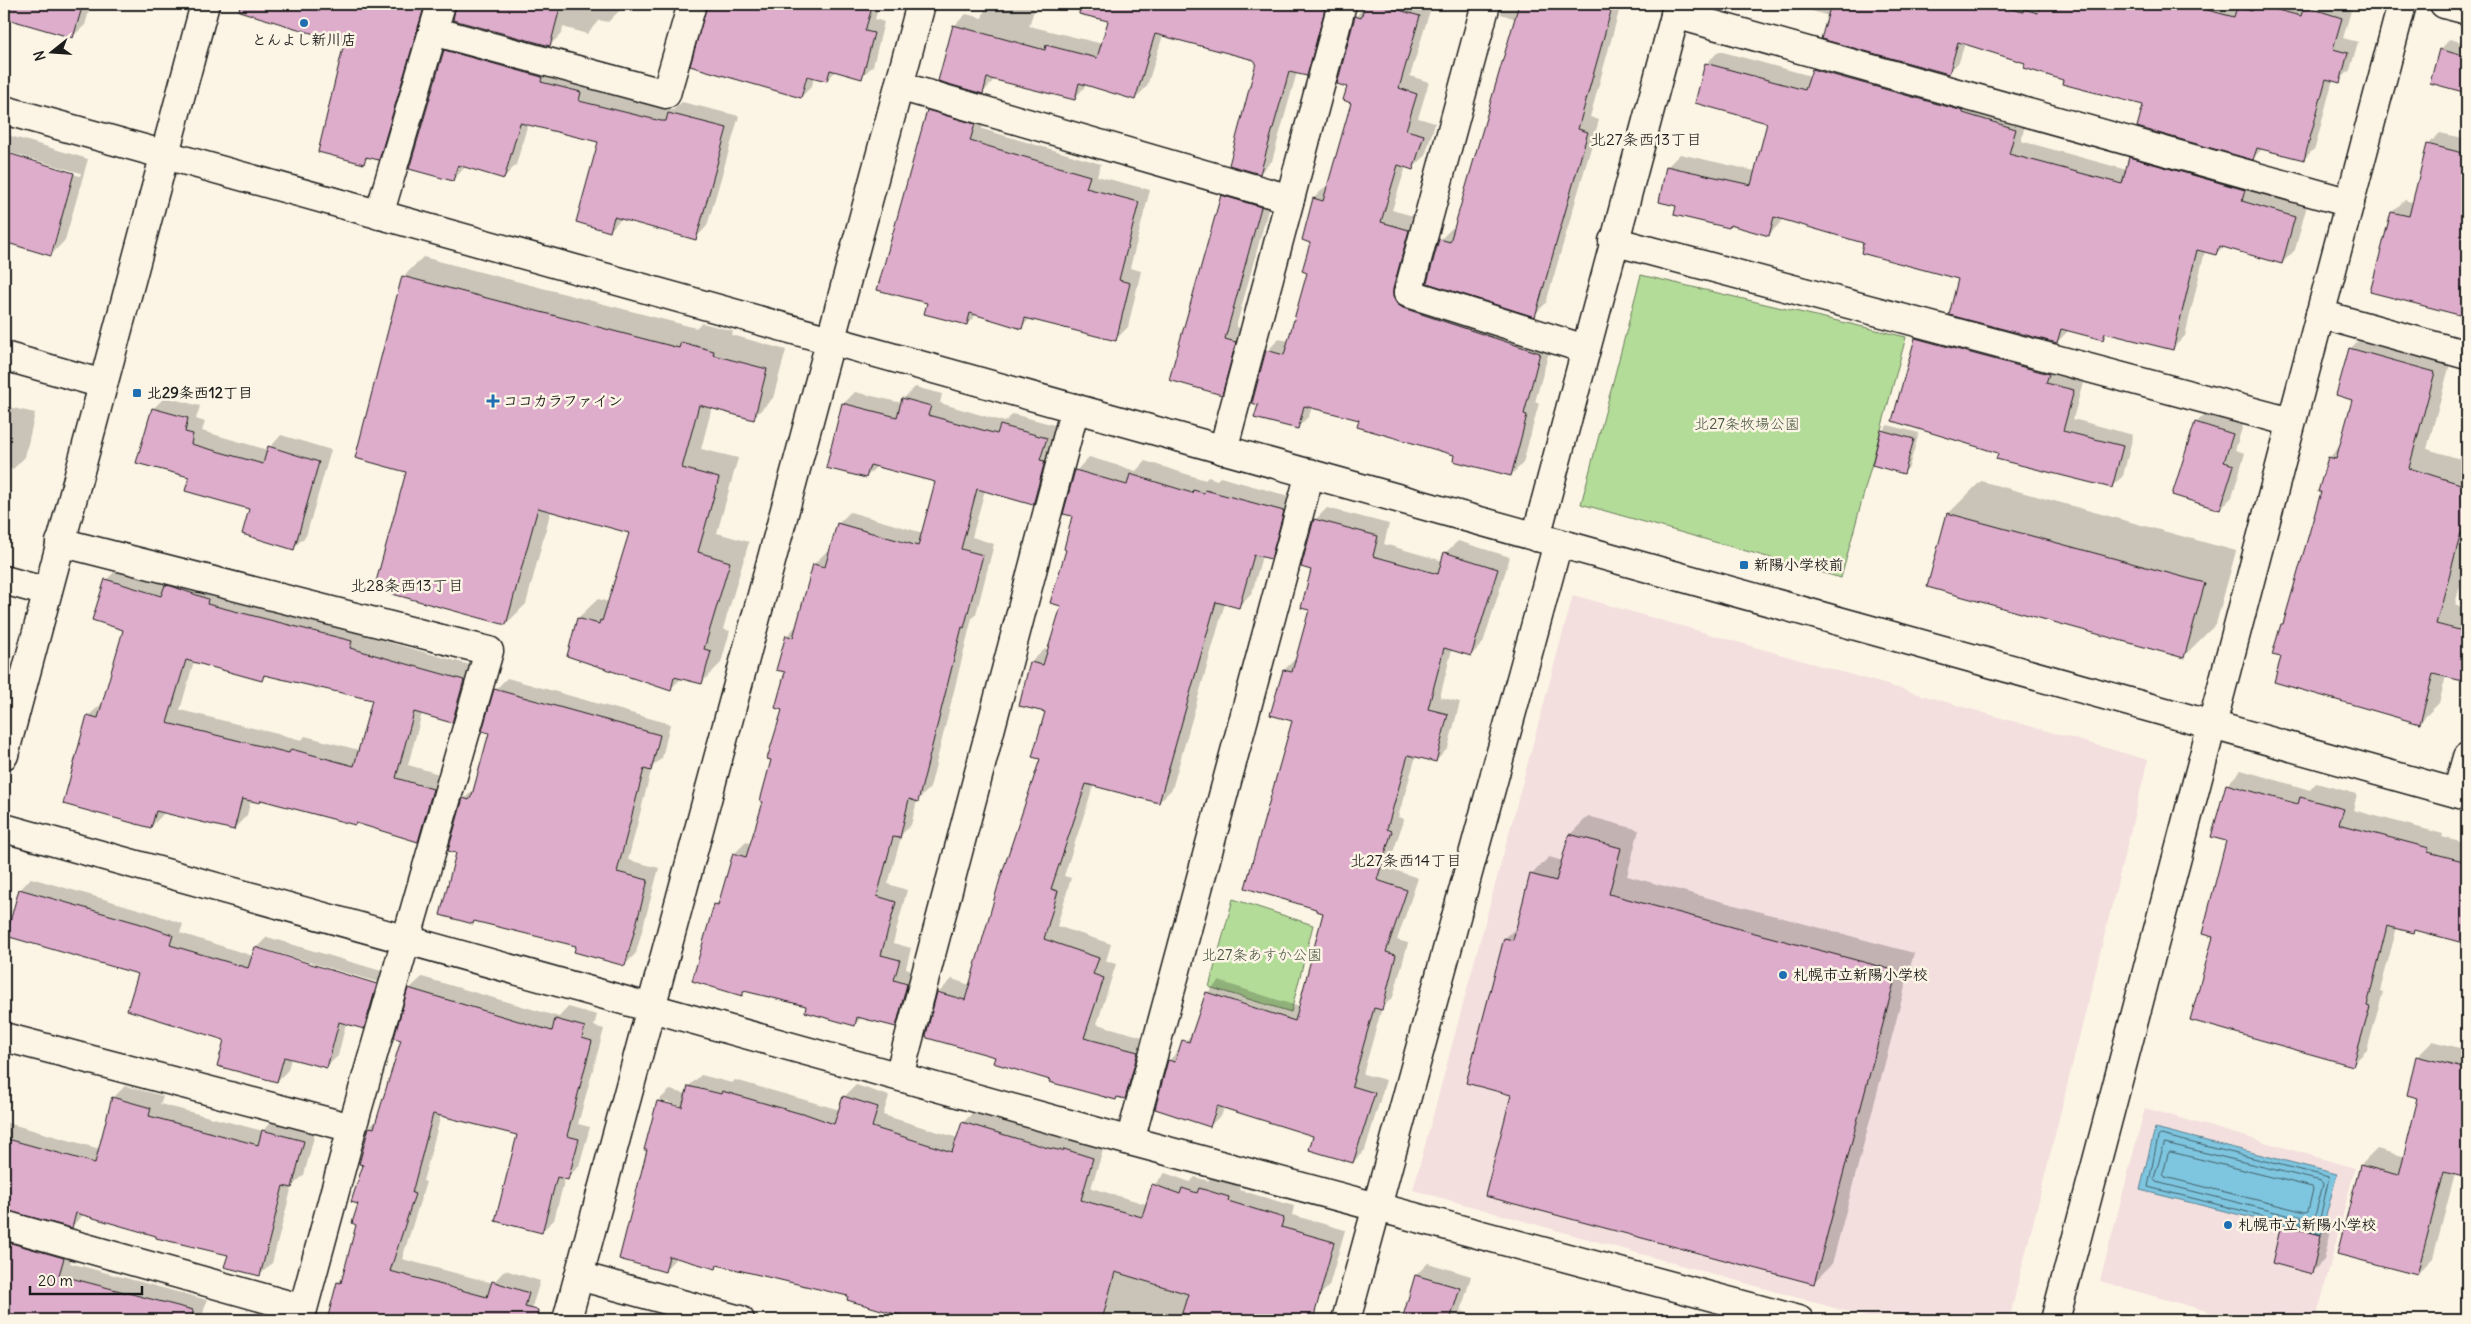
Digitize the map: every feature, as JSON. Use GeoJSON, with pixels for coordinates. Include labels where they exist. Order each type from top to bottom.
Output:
{"type":"FeatureCollection","features":[{"type":"Feature","properties":{"kind":"street"},"geometry":{"type":"LineString","coordinates":[[4,755],[205,4]]}},
{"type":"Feature","properties":{"kind":"street"},"geometry":{"type":"LineString","coordinates":[[379,215],[441,4]]}},
{"type":"Feature","properties":{"kind":"street"},"geometry":{"type":"LineString","coordinates":[[433,31],[666,94],[692,4]]}},
{"type":"Feature","properties":{"kind":"street"},"geometry":{"type":"LineString","coordinates":[[567,1320],[921,4]]}},
{"type":"Feature","properties":{"kind":"street"},"geometry":{"type":"LineString","coordinates":[[1223,450],[1342,4]]}},
{"type":"Feature","properties":{"kind":"street"},"geometry":{"type":"LineString","coordinates":[[2055,1320],[2402,4]]}},
{"type":"Feature","properties":{"kind":"street"},"geometry":{"type":"LineString","coordinates":[[2444,4],[2467,10]]}},
{"type":"Feature","properties":{"kind":"street"},"geometry":{"type":"LineString","coordinates":[[1480,5],[1408,293],[1585,349]]}},
{"type":"Feature","properties":{"kind":"street"},"geometry":{"type":"LineString","coordinates":[[1346,1320],[1547,540],[1585,349],[1677,9],[2350,202]]}},
{"type":"Feature","properties":{"kind":"street"},"geometry":{"type":"LineString","coordinates":[[899,86],[1290,199]]}},
{"type":"Feature","properties":{"kind":"street"},"geometry":{"type":"LineString","coordinates":[[4,110],[2462,794],[2467,757]]}},
{"type":"Feature","properties":{"kind":"street"},"geometry":{"type":"LineString","coordinates":[[1613,241],[2291,422]]}},
{"type":"Feature","properties":{"kind":"street"},"geometry":{"type":"LineString","coordinates":[[2320,314],[2467,355]]}},
{"type":"Feature","properties":{"kind":"street"},"geometry":{"type":"LineString","coordinates":[[4,356],[103,384]]}},
{"type":"Feature","properties":{"kind":"street"},"geometry":{"type":"LineString","coordinates":[[899,1076],[1075,408]]}},
{"type":"Feature","properties":{"kind":"street"},"geometry":{"type":"LineString","coordinates":[[1130,1141],[1310,474]]}},
{"type":"Feature","properties":{"kind":"street"},"geometry":{"type":"LineString","coordinates":[[4,1225],[304,1310],[352,1128],[489,651],[60,542]]}},
{"type":"Feature","properties":{"kind":"street"},"geometry":{"type":"LineString","coordinates":[[4,580],[47,592]]}},
{"type":"Feature","properties":{"kind":"street"},"geometry":{"type":"LineString","coordinates":[[4,828],[1130,1141],[1377,1205],[1799,1320]]}},
{"type":"Feature","properties":{"kind":"street"},"geometry":{"type":"LineString","coordinates":[[4,1037],[352,1128]]}},
{"type":"Feature","properties":{"kind":"street"},"geometry":{"type":"LineString","coordinates":[[579,1276],[740,1320]]}},
{"type":"Feature","properties":{"kind":"shaded area","name":"札幌市立新陽小学校"},"geometry":{"type":"Polygon","coordinates":[[[1573,595],[2148,760],[2009,1320],[1877,1320],[1413,1190],[1573,595]]]}},
{"type":"Feature","properties":{"kind":"shaded area","name":"札幌市立 新陽小学校"},"geometry":{"type":"Polygon","coordinates":[[[2145,1108],[2355,1168],[2316,1320],[2239,1320],[2100,1281],[2145,1108]]]}},
{"type":"Feature","properties":{"kind":"green space","name":"北27条牧場公園"},"geometry":{"type":"Polygon","coordinates":[[[1641,275],[1906,337],[1841,578],[1581,504],[1641,275]]]}},
{"type":"Feature","properties":{"kind":"green space","name":"北27条あすか公園"},"geometry":{"type":"Polygon","coordinates":[[[1233,899],[1313,925],[1291,1012],[1209,987],[1233,899]]]}},
{"type":"Feature","properties":{"kind":"water"},"geometry":{"type":"Polygon","coordinates":[[[2155,1128],[2337,1174],[2321,1235],[2140,1190],[2155,1128]]]}},
{"type":"Feature","properties":{"kind":"building"},"geometry":{"type":"Polygon","coordinates":[[[4,4],[83,4],[73,38],[4,18],[4,4]]]}},
{"type":"Feature","properties":{"kind":"building"},"geometry":{"type":"Polygon","coordinates":[[[240,4],[425,4],[379,160],[366,157],[364,164],[318,152],[344,43],[239,11],[240,4]]]}},
{"type":"Feature","properties":{"kind":"building"},"geometry":{"type":"Polygon","coordinates":[[[456,4],[561,4],[550,46],[453,20],[456,4]]]}},
{"type":"Feature","properties":{"kind":"building"},"geometry":{"type":"Polygon","coordinates":[[[707,4],[873,4],[865,31],[874,33],[862,79],[830,70],[827,81],[807,76],[801,98],[690,66],[707,4]]]}},
{"type":"Feature","properties":{"kind":"building"},"geometry":{"type":"Polygon","coordinates":[[[1080,4],[1304,4],[1325,9],[1307,76],[1289,72],[1260,174],[1229,165],[1256,63],[1254,60],[1155,34],[1135,100],[1079,83],[1075,100],[987,78],[983,94],[938,81],[953,25],[1045,50],[1046,45],[1097,58],[1108,21],[1079,14],[1080,4]]]}},
{"type":"Feature","properties":{"kind":"building"},"geometry":{"type":"Polygon","coordinates":[[[1365,4],[1378,4],[1420,16],[1399,88],[1417,94],[1406,130],[1424,135],[1413,170],[1398,165],[1381,222],[1409,230],[1393,289],[1393,297],[1397,304],[1403,308],[1540,353],[1524,414],[1527,415],[1511,476],[1453,461],[1454,455],[1357,427],[1359,420],[1304,406],[1298,429],[1254,418],[1258,405],[1252,403],[1266,350],[1284,355],[1307,273],[1302,271],[1310,243],[1302,240],[1313,198],[1323,201],[1351,103],[1343,100],[1347,87],[1337,84],[1355,16],[1361,18],[1365,4]]]}},
{"type":"Feature","properties":{"kind":"building"},"geometry":{"type":"Polygon","coordinates":[[[1519,4],[1613,4],[1578,129],[1588,132],[1535,317],[1427,283],[1439,239],[1450,242],[1519,4]]]}},
{"type":"Feature","properties":{"kind":"building"},"geometry":{"type":"Polygon","coordinates":[[[1831,4],[1994,4],[2023,12],[2024,9],[2038,13],[2041,4],[2185,4],[2234,17],[2237,7],[2252,11],[2254,4],[2301,16],[2304,6],[2342,18],[2333,49],[2348,53],[2340,83],[2326,79],[2304,160],[2257,148],[2253,160],[2137,127],[2143,105],[2062,84],[2063,80],[2024,68],[2025,63],[1958,42],[1949,74],[1821,39],[1831,4]]]}},
{"type":"Feature","properties":{"kind":"building"},"geometry":{"type":"Polygon","coordinates":[[[2439,49],[2467,57],[2467,93],[2430,83],[2439,49]]]}},
{"type":"Feature","properties":{"kind":"building"},"geometry":{"type":"Polygon","coordinates":[[[444,50],[542,77],[541,82],[581,92],[579,101],[661,121],[666,121],[668,113],[727,128],[696,240],[614,217],[610,232],[576,222],[598,142],[520,123],[504,179],[458,165],[453,181],[409,169],[444,50]]]}},
{"type":"Feature","properties":{"kind":"building"},"geometry":{"type":"Polygon","coordinates":[[[1705,63],[1805,90],[1812,69],[1963,111],[1963,113],[2016,129],[2009,154],[2122,184],[2129,157],[2245,190],[2242,201],[2295,217],[2282,264],[2219,246],[2216,255],[2197,250],[2173,350],[2105,333],[2103,340],[2061,329],[2057,343],[1949,315],[1958,279],[1861,253],[1863,243],[1774,217],[1769,236],[1730,225],[1729,228],[1674,215],[1676,206],[1659,202],[1666,166],[1751,185],[1767,123],[1695,103],[1705,63]]]}},
{"type":"Feature","properties":{"kind":"building"},"geometry":{"type":"Polygon","coordinates":[[[927,110],[975,124],[970,141],[1090,176],[1086,188],[1139,202],[1119,280],[1130,283],[1116,341],[1025,318],[1022,329],[970,313],[967,325],[924,314],[927,303],[877,290],[927,110]]]}},
{"type":"Feature","properties":{"kind":"building"},"geometry":{"type":"Polygon","coordinates":[[[2427,144],[2467,154],[2467,317],[2370,292],[2391,212],[2409,216],[2427,144]]]}},
{"type":"Feature","properties":{"kind":"building"},"geometry":{"type":"Polygon","coordinates":[[[4,152],[74,173],[51,256],[4,242],[4,152]]]}},
{"type":"Feature","properties":{"kind":"building"},"geometry":{"type":"Polygon","coordinates":[[[1221,195],[1261,207],[1225,339],[1236,342],[1222,395],[1169,380],[1221,195]]]}},
{"type":"Feature","properties":{"kind":"building"},"geometry":{"type":"Polygon","coordinates":[[[402,276],[679,348],[681,342],[714,351],[713,355],[767,369],[754,420],[699,405],[682,468],[719,478],[698,552],[730,562],[704,649],[711,651],[702,684],[674,677],[671,691],[567,656],[577,618],[599,624],[600,620],[602,621],[629,533],[538,508],[506,625],[374,589],[406,472],[355,458],[402,276]]]}},
{"type":"Feature","properties":{"kind":"building"},"geometry":{"type":"Polygon","coordinates":[[[1915,338],[2049,374],[2046,383],[2074,390],[2063,431],[2123,446],[2112,488],[1996,459],[1998,453],[1892,421],[1915,338]]]}},
{"type":"Feature","properties":{"kind":"building"},"geometry":{"type":"Polygon","coordinates":[[[2349,348],[2435,372],[2409,468],[2467,486],[2467,534],[2461,533],[2436,624],[2467,632],[2467,682],[2433,674],[2420,724],[2274,682],[2281,657],[2272,655],[2281,624],[2283,624],[2321,492],[2318,492],[2328,457],[2336,459],[2352,400],[2336,395],[2349,348]]]}},
{"type":"Feature","properties":{"kind":"building"},"geometry":{"type":"Polygon","coordinates":[[[902,398],[931,406],[928,415],[997,434],[1000,425],[1047,438],[1040,460],[1045,461],[1033,505],[977,489],[961,549],[983,555],[964,628],[962,627],[918,802],[909,799],[900,838],[893,837],[877,896],[896,902],[881,955],[900,960],[894,980],[907,984],[896,1027],[857,1017],[855,1026],[805,1012],[806,1006],[744,991],[742,996],[692,981],[714,904],[718,905],[733,853],[746,857],[763,802],[760,801],[771,760],[767,759],[782,710],[775,708],[785,672],[776,670],[786,635],[793,638],[813,564],[825,567],[837,523],[918,546],[935,482],[870,465],[866,478],[826,468],[842,403],[897,417],[902,398]]]}},
{"type":"Feature","properties":{"kind":"building"},"geometry":{"type":"Polygon","coordinates":[[[152,408],[188,418],[185,432],[193,434],[191,444],[263,464],[268,446],[319,462],[294,550],[242,534],[249,509],[185,491],[189,477],[136,463],[152,408]]]}},
{"type":"Feature","properties":{"kind":"building"},"geometry":{"type":"Polygon","coordinates":[[[2195,422],[2233,434],[2224,462],[2234,465],[2220,510],[2172,495],[2195,422]]]}},
{"type":"Feature","properties":{"kind":"building"},"geometry":{"type":"Polygon","coordinates":[[[1881,430],[1914,439],[1904,474],[1872,465],[1881,430]]]}},
{"type":"Feature","properties":{"kind":"building"},"geometry":{"type":"Polygon","coordinates":[[[1075,470],[1127,485],[1130,474],[1192,493],[1193,490],[1204,493],[1205,490],[1284,511],[1271,559],[1254,555],[1239,608],[1216,602],[1159,803],[1086,784],[1051,889],[1058,891],[1044,939],[1099,958],[1093,974],[1104,978],[1084,1038],[1138,1052],[1125,1099],[1117,1097],[1116,1100],[1049,1082],[1050,1080],[993,1063],[995,1057],[927,1038],[926,1035],[937,992],[965,1000],[1000,879],[1040,759],[1032,757],[1045,712],[1019,706],[1030,662],[1043,665],[1061,606],[1050,603],[1066,550],[1064,549],[1072,516],[1063,514],[1075,470]]]}},
{"type":"Feature","properties":{"kind":"building"},"geometry":{"type":"Polygon","coordinates":[[[1947,513],[2205,583],[2184,658],[1927,587],[1947,513]]]}},
{"type":"Feature","properties":{"kind":"building"},"geometry":{"type":"Polygon","coordinates":[[[1314,519],[1378,536],[1373,556],[1438,574],[1444,552],[1498,569],[1471,656],[1444,648],[1428,709],[1448,714],[1436,762],[1408,755],[1387,829],[1392,831],[1377,880],[1407,890],[1386,952],[1396,955],[1382,1010],[1374,1008],[1352,1086],[1375,1093],[1353,1163],[1309,1150],[1313,1136],[1217,1106],[1210,1127],[1155,1109],[1168,1060],[1175,1062],[1182,1040],[1189,1042],[1206,992],[1295,1021],[1323,913],[1316,911],[1316,909],[1245,888],[1292,721],[1270,715],[1283,670],[1292,672],[1309,610],[1301,608],[1311,570],[1301,567],[1314,519]]]}},
{"type":"Feature","properties":{"kind":"building"},"geometry":{"type":"Polygon","coordinates":[[[105,579],[161,596],[165,585],[208,599],[207,604],[352,641],[350,648],[464,680],[452,723],[414,712],[396,778],[433,789],[418,842],[356,823],[355,825],[261,800],[260,803],[242,799],[234,830],[156,811],[151,828],[63,804],[87,715],[98,718],[123,630],[92,620],[105,579]],[[186,660],[167,723],[289,753],[291,749],[354,766],[372,700],[264,675],[262,681],[186,660]]]}},
{"type":"Feature","properties":{"kind":"building"},"geometry":{"type":"Polygon","coordinates":[[[494,689],[660,735],[651,771],[644,769],[617,872],[648,880],[625,966],[574,952],[576,946],[474,921],[473,924],[440,915],[456,853],[448,851],[463,798],[469,800],[472,795],[489,733],[482,731],[494,689]]]}},
{"type":"Feature","properties":{"kind":"building"},"geometry":{"type":"Polygon","coordinates":[[[2226,784],[2298,804],[2300,797],[2344,809],[2339,824],[2429,848],[2428,852],[2467,862],[2467,944],[2415,930],[2414,933],[2387,926],[2367,1006],[2370,1007],[2353,1066],[2190,1020],[2213,937],[2202,934],[2226,841],[2211,837],[2226,784]]]}},
{"type":"Feature","properties":{"kind":"building"},"geometry":{"type":"Polygon","coordinates":[[[1569,834],[1621,848],[1609,894],[1897,971],[1814,1284],[1485,1196],[1511,1095],[1466,1083],[1504,938],[1513,940],[1530,874],[1556,881],[1569,834]]]}},
{"type":"Feature","properties":{"kind":"building"},"geometry":{"type":"Polygon","coordinates":[[[19,889],[173,935],[170,945],[248,968],[255,947],[377,984],[364,1029],[339,1022],[327,1068],[284,1057],[277,1082],[217,1066],[224,1040],[127,1010],[138,974],[6,936],[19,889]]]}},
{"type":"Feature","properties":{"kind":"building"},"geometry":{"type":"Polygon","coordinates":[[[408,988],[552,1031],[555,1019],[585,1027],[582,1038],[592,1041],[567,1136],[579,1139],[568,1180],[557,1177],[542,1233],[495,1221],[517,1135],[433,1114],[412,1193],[415,1194],[390,1271],[487,1297],[492,1281],[529,1293],[525,1307],[538,1310],[537,1320],[327,1320],[337,1282],[341,1283],[356,1225],[352,1223],[358,1204],[351,1202],[363,1165],[359,1164],[369,1127],[374,1128],[401,1040],[394,1038],[408,988]]]}},
{"type":"Feature","properties":{"kind":"building"},"geometry":{"type":"Polygon","coordinates":[[[2416,1056],[2467,1069],[2467,1178],[2444,1172],[2417,1275],[2337,1254],[2360,1165],[2399,1175],[2418,1098],[2407,1095],[2416,1056]]]}},
{"type":"Feature","properties":{"kind":"building"},"geometry":{"type":"Polygon","coordinates":[[[688,1086],[721,1094],[722,1091],[803,1113],[834,1124],[843,1096],[878,1107],[872,1127],[952,1152],[962,1122],[1048,1148],[1063,1151],[1064,1149],[1093,1158],[1081,1200],[1142,1217],[1152,1184],[1180,1194],[1182,1188],[1197,1193],[1199,1188],[1229,1197],[1228,1201],[1284,1218],[1281,1227],[1334,1242],[1313,1320],[1204,1320],[1182,1313],[1188,1294],[1115,1272],[1102,1320],[916,1320],[847,1300],[848,1296],[717,1265],[716,1269],[669,1256],[665,1272],[619,1259],[647,1150],[644,1150],[657,1101],[682,1107],[688,1086]]]}},
{"type":"Feature","properties":{"kind":"building"},"geometry":{"type":"Polygon","coordinates":[[[112,1097],[151,1108],[149,1116],[258,1145],[262,1130],[304,1141],[292,1188],[283,1186],[260,1276],[224,1267],[228,1255],[156,1238],[156,1236],[76,1213],[72,1228],[4,1210],[4,1138],[95,1163],[112,1097]]]}},
{"type":"Feature","properties":{"kind":"building"},"geometry":{"type":"Polygon","coordinates":[[[2281,1225],[2321,1235],[2312,1274],[2272,1263],[2281,1225]]]}},
{"type":"Feature","properties":{"kind":"building"},"geometry":{"type":"Polygon","coordinates":[[[4,1241],[64,1258],[59,1275],[193,1310],[192,1320],[4,1320],[4,1241]]]}},
{"type":"Feature","properties":{"kind":"building"},"geometry":{"type":"Polygon","coordinates":[[[1415,1275],[1460,1288],[1450,1320],[1402,1320],[1415,1275]]]}},
{"type":"Feature","properties":{"kind":"place","name":"とんよし新川店"},"geometry":{"type":"Point","coordinates":[304,23]}},
{"type":"Feature","properties":{"kind":"place","name":"北29条西12丁目"},"geometry":{"type":"Point","coordinates":[137,393]}},
{"type":"Feature","properties":{"kind":"place","name":"ココカラファイン"},"geometry":{"type":"Point","coordinates":[493,401]}},
{"type":"Feature","properties":{"kind":"place","name":"新陽小学校前"},"geometry":{"type":"Point","coordinates":[1744,565]}},
{"type":"Feature","properties":{"kind":"place","name":"札幌市立新陽小学校"},"geometry":{"type":"Point","coordinates":[1783,975]}},
{"type":"Feature","properties":{"kind":"place","name":"札幌市立 新陽小学校"},"geometry":{"type":"Point","coordinates":[2228,1225]}},
{"type":"Feature","properties":{"kind":"district","name":"北27条西13丁目"},"geometry":{"type":"Point","coordinates":[1646,139]}},
{"type":"Feature","properties":{"kind":"district","name":"北28条西13丁目"},"geometry":{"type":"Point","coordinates":[407,585]}},
{"type":"Feature","properties":{"kind":"district","name":"北27条西14丁目"},"geometry":{"type":"Point","coordinates":[1406,860]}}]}
